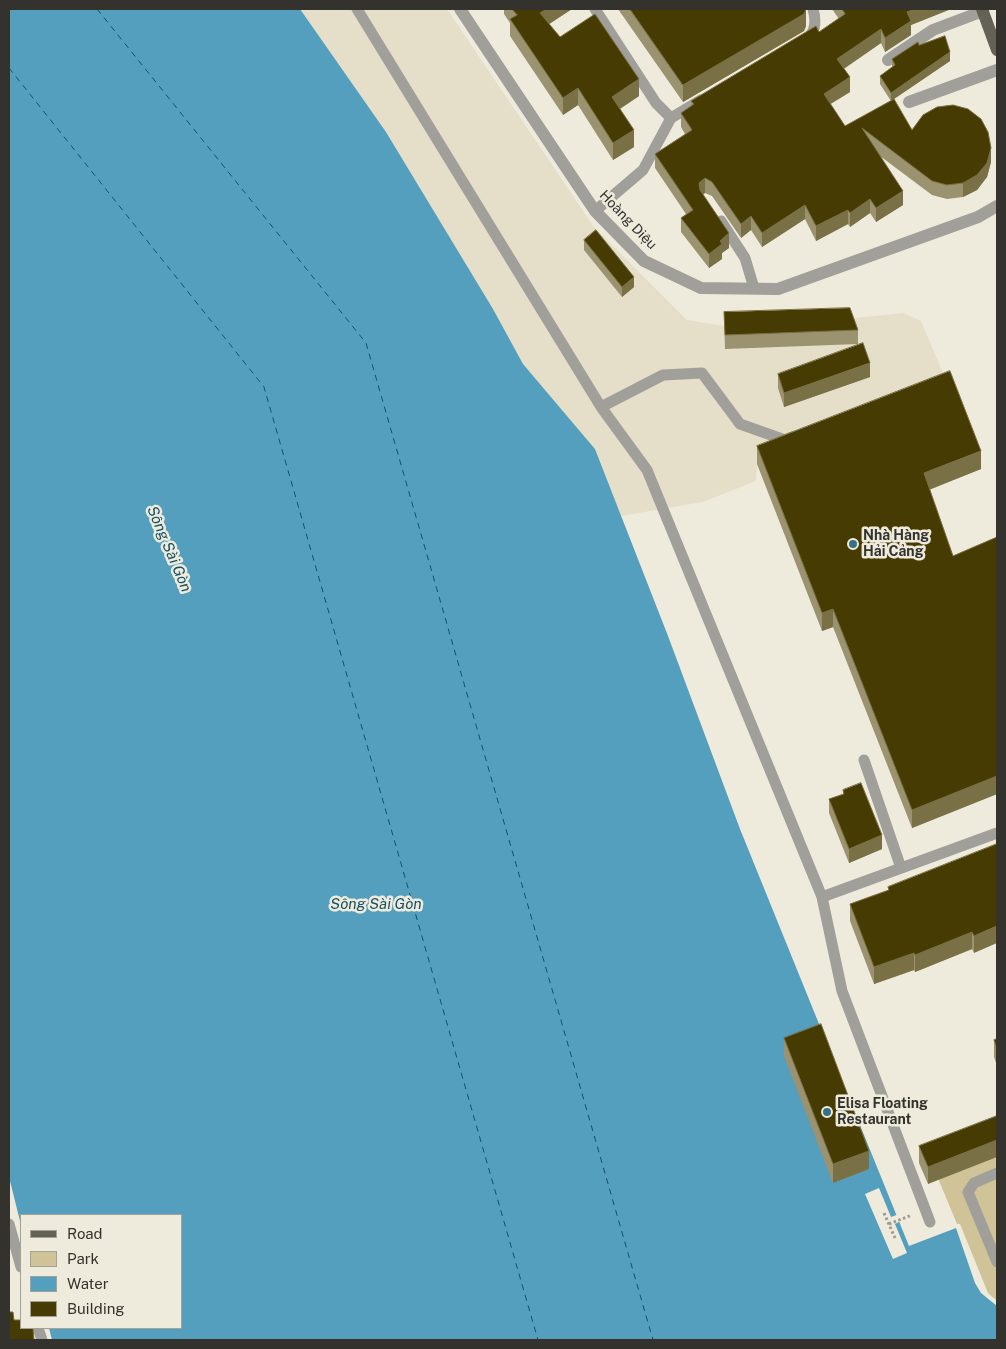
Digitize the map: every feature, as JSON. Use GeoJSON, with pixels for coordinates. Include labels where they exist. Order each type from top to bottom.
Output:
{"type":"FeatureCollection","features":[{"type":"Feature","properties":{"kind":"main road"},"geometry":{"type":"LineString","coordinates":[[983,10],[997,50]]}},
{"type":"Feature","properties":{"kind":"street","name":"Hoàng Diệu"},"geometry":{"type":"LineString","coordinates":[[460,9],[595,211],[644,262],[701,288],[778,289],[978,217],[997,206]]}},
{"type":"Feature","properties":{"kind":"street"},"geometry":{"type":"LineString","coordinates":[[888,60],[933,30],[983,10]]}},
{"type":"Feature","properties":{"kind":"street"},"geometry":{"type":"LineString","coordinates":[[909,102],[997,70]]}},
{"type":"Feature","properties":{"kind":"street","name":"Hoàng Diệu"},"geometry":{"type":"LineString","coordinates":[[978,217],[997,216]]}},
{"type":"Feature","properties":{"kind":"lane"},"geometry":{"type":"LineString","coordinates":[[358,9],[601,407],[647,470],[822,897],[842,991],[930,1222]]}},
{"type":"Feature","properties":{"kind":"lane"},"geometry":{"type":"LineString","coordinates":[[595,9],[656,103],[671,118]]}},
{"type":"Feature","properties":{"kind":"lane"},"geometry":{"type":"LineString","coordinates":[[794,46],[810,36],[816,23],[812,9]]}},
{"type":"Feature","properties":{"kind":"lane"},"geometry":{"type":"LineString","coordinates":[[595,211],[644,170],[671,118],[712,94]]}},
{"type":"Feature","properties":{"kind":"lane"},"geometry":{"type":"LineString","coordinates":[[712,208],[745,258],[754,288]]}},
{"type":"Feature","properties":{"kind":"lane"},"geometry":{"type":"LineString","coordinates":[[601,407],[663,375],[702,373],[740,424],[785,440],[802,432]]}},
{"type":"Feature","properties":{"kind":"lane"},"geometry":{"type":"LineString","coordinates":[[864,760],[901,868]]}},
{"type":"Feature","properties":{"kind":"lane"},"geometry":{"type":"LineString","coordinates":[[822,897],[997,833]]}},
{"type":"Feature","properties":{"kind":"lane"},"geometry":{"type":"LineString","coordinates":[[997,1173],[974,1183],[968,1192],[997,1262]]}},
{"type":"Feature","properties":{"kind":"lane"},"geometry":{"type":"LineString","coordinates":[[9,1224],[20,1262]]}},
{"type":"Feature","properties":{"kind":"path"},"geometry":{"type":"LineString","coordinates":[[884,1213],[895,1238]]}},
{"type":"Feature","properties":{"kind":"path"},"geometry":{"type":"LineString","coordinates":[[890,1224],[905,1218]]}},
{"type":"Feature","properties":{"kind":"shaded area"},"geometry":{"type":"Polygon","coordinates":[[[300,9],[447,9],[594,227],[687,320],[724,326],[785,325],[903,313],[921,321],[950,389],[757,464],[756,481],[703,502],[621,516],[595,449],[523,364],[493,309],[386,132],[300,9]]]}},
{"type":"Feature","properties":{"kind":"green space"},"geometry":{"type":"Polygon","coordinates":[[[997,1133],[997,1301],[988,1293],[960,1224],[957,1224],[930,1159],[997,1133]]]}},
{"type":"Feature","properties":{"kind":"water","name":"Sông Sài Gòn"},"geometry":{"type":"Polygon","coordinates":[[[9,9],[300,9],[386,132],[493,309],[523,364],[595,449],[668,636],[740,829],[909,1246],[956,1228],[975,1283],[981,1293],[997,1306],[997,1340],[52,1340],[49,1329],[182,1329],[182,1214],[20,1214],[20,1221],[9,1177],[9,9]]]}},
{"type":"Feature","properties":{"kind":"pier"},"geometry":{"type":"Polygon","coordinates":[[[879,1188],[891,1217],[899,1214],[901,1221],[895,1224],[907,1253],[893,1259],[865,1194],[879,1188]]]}},
{"type":"Feature","properties":{"kind":"building"},"geometry":{"type":"Polygon","coordinates":[[[512,9],[547,9],[540,13],[560,37],[595,14],[639,79],[612,97],[634,130],[613,143],[578,88],[563,98],[510,19],[517,15],[512,9]]]}},
{"type":"Feature","properties":{"kind":"building"},"geometry":{"type":"Polygon","coordinates":[[[630,9],[806,9],[804,14],[683,85],[630,9]]]}},
{"type":"Feature","properties":{"kind":"building"},"geometry":{"type":"Polygon","coordinates":[[[842,9],[915,9],[907,12],[911,21],[885,38],[881,29],[837,59],[850,77],[824,94],[845,126],[894,99],[912,130],[923,115],[937,107],[953,105],[968,109],[981,119],[988,132],[991,148],[987,163],[977,175],[963,183],[947,185],[932,181],[862,128],[903,191],[876,208],[870,199],[850,213],[848,210],[816,226],[805,205],[762,233],[751,216],[741,224],[712,182],[705,178],[699,183],[700,190],[729,233],[720,241],[722,244],[709,254],[681,218],[693,210],[655,154],[692,130],[681,113],[694,104],[691,101],[816,26],[819,32],[845,14],[842,9]]]}},
{"type":"Feature","properties":{"kind":"building"},"geometry":{"type":"Polygon","coordinates":[[[945,36],[950,52],[891,93],[880,76],[895,65],[892,59],[918,42],[919,45],[945,36]]]}},
{"type":"Feature","properties":{"kind":"building"},"geometry":{"type":"Polygon","coordinates":[[[596,230],[634,277],[622,287],[584,240],[596,230]]]}},
{"type":"Feature","properties":{"kind":"building"},"geometry":{"type":"Polygon","coordinates":[[[850,308],[858,330],[725,335],[724,312],[850,308]]]}},
{"type":"Feature","properties":{"kind":"building"},"geometry":{"type":"Polygon","coordinates":[[[863,343],[870,363],[784,393],[778,374],[863,343]]]}},
{"type":"Feature","properties":{"kind":"building"},"geometry":{"type":"Polygon","coordinates":[[[950,371],[981,451],[924,473],[953,556],[997,537],[997,776],[912,810],[833,609],[822,613],[757,446],[950,371]]]}},
{"type":"Feature","properties":{"kind":"building"},"geometry":{"type":"Polygon","coordinates":[[[861,783],[882,835],[849,849],[829,799],[844,794],[843,790],[861,783]]]}},
{"type":"Feature","properties":{"kind":"building"},"geometry":{"type":"Polygon","coordinates":[[[997,844],[997,926],[974,936],[972,932],[915,955],[914,953],[874,967],[850,904],[889,890],[888,887],[997,844]]]}},
{"type":"Feature","properties":{"kind":"building","name":"Elisa Floating Restaurant"},"geometry":{"type":"Polygon","coordinates":[[[821,1024],[869,1151],[833,1164],[784,1038],[821,1024]]]}},
{"type":"Feature","properties":{"kind":"building"},"geometry":{"type":"Polygon","coordinates":[[[997,1116],[997,1140],[928,1167],[919,1146],[997,1116]]]}},
{"type":"Feature","properties":{"kind":"building"},"geometry":{"type":"Polygon","coordinates":[[[9,1312],[13,1312],[14,1320],[20,1320],[20,1329],[33,1329],[34,1340],[9,1340],[9,1312]]]}},
{"type":"Feature","properties":{"kind":"ferry route"},"geometry":{"type":"LineString","coordinates":[[97,9],[366,343],[653,1340]]}},
{"type":"Feature","properties":{"kind":"ferry route"},"geometry":{"type":"LineString","coordinates":[[9,68],[264,387],[538,1340]]}},
{"type":"Feature","properties":{"kind":"place","name":"Nhà Hàng Hải Cảng"},"geometry":{"type":"Point","coordinates":[853,544]}},
{"type":"Feature","properties":{"kind":"place","name":"Elisa Floating Restaurant"},"geometry":{"type":"Point","coordinates":[827,1112]}}]}
